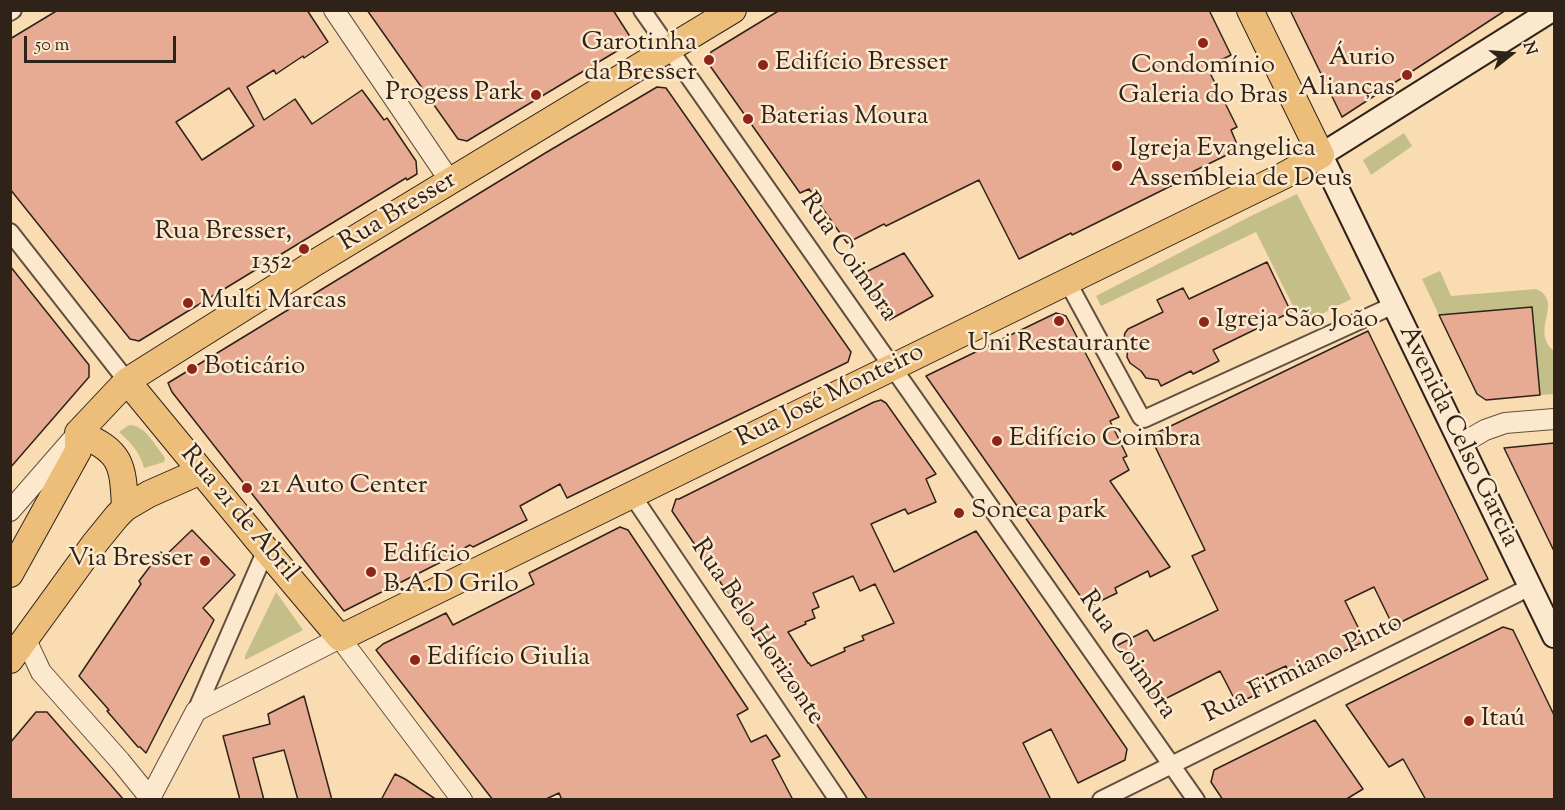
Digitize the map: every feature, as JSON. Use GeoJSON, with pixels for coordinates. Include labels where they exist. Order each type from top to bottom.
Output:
{"type":"FeatureCollection","features":[{"type":"Feature","properties":{"kind":"main road","name":"Rua Bresser"},"geometry":{"type":"LineString","coordinates":[[78,433],[127,381],[313,264],[733,10]]}},
{"type":"Feature","properties":{"kind":"main road","name":"Avenida Celso Garcia"},"geometry":{"type":"LineString","coordinates":[[1250,10],[1554,636]]}},
{"type":"Feature","properties":{"kind":"main road"},"geometry":{"type":"LineString","coordinates":[[1321,155],[1552,10]]}},
{"type":"Feature","properties":{"kind":"main road","name":"Rua José Monteiro"},"geometry":{"type":"LineString","coordinates":[[340,638],[1283,176],[1321,155]]}},
{"type":"Feature","properties":{"kind":"main road","name":"Rua 21 de Abril"},"geometry":{"type":"LineString","coordinates":[[127,381],[340,638]]}},
{"type":"Feature","properties":{"kind":"main road"},"geometry":{"type":"LineString","coordinates":[[10,574],[78,451],[78,433],[104,445],[116,457],[124,479],[124,508]]}},
{"type":"Feature","properties":{"kind":"main road"},"geometry":{"type":"LineString","coordinates":[[18,650],[95,543],[124,508],[201,471]]}},
{"type":"Feature","properties":{"kind":"street"},"geometry":{"type":"LineString","coordinates":[[334,10],[450,181]]}},
{"type":"Feature","properties":{"kind":"street","name":"Rua Coimbra"},"geometry":{"type":"LineString","coordinates":[[642,10],[1196,800]]}},
{"type":"Feature","properties":{"kind":"street","name":"Rua 21 de Abril"},"geometry":{"type":"LineString","coordinates":[[10,232],[127,381]]}},
{"type":"Feature","properties":{"kind":"street"},"geometry":{"type":"LineString","coordinates":[[1067,281],[1144,419],[1394,305]]}},
{"type":"Feature","properties":{"kind":"street"},"geometry":{"type":"LineString","coordinates":[[1461,444],[1505,423],[1554,419]]}},
{"type":"Feature","properties":{"kind":"street","name":"Rua Bresser"},"geometry":{"type":"LineString","coordinates":[[10,511],[78,433]]}},
{"type":"Feature","properties":{"kind":"street","name":"Rua Belo Horizonte"},"geometry":{"type":"LineString","coordinates":[[632,495],[838,800]]}},
{"type":"Feature","properties":{"kind":"street"},"geometry":{"type":"LineString","coordinates":[[18,650],[41,672],[120,761],[150,799],[196,711],[266,550]]}},
{"type":"Feature","properties":{"kind":"street","name":"Rua Firmiano Pinto"},"geometry":{"type":"LineString","coordinates":[[1101,800],[1530,587]]}},
{"type":"Feature","properties":{"kind":"street"},"geometry":{"type":"LineString","coordinates":[[196,711],[340,638]]}},
{"type":"Feature","properties":{"kind":"street","name":"Rua 21 de Abril"},"geometry":{"type":"LineString","coordinates":[[340,638],[462,800]]}},
{"type":"Feature","properties":{"kind":"street"},"geometry":{"type":"LineString","coordinates":[[10,666],[41,672]]}},
{"type":"Feature","properties":{"kind":"shaded area"},"geometry":{"type":"Polygon","coordinates":[[[1404,133],[1412,146],[1371,175],[1363,160],[1404,133]]]}},
{"type":"Feature","properties":{"kind":"shaded area"},"geometry":{"type":"Polygon","coordinates":[[[1297,194],[1351,299],[1302,324],[1256,232],[1101,306],[1096,296],[1297,194]]]}},
{"type":"Feature","properties":{"kind":"shaded area"},"geometry":{"type":"Polygon","coordinates":[[[1440,271],[1451,296],[1536,289],[1544,295],[1548,301],[1545,334],[1547,343],[1554,351],[1554,394],[1540,395],[1532,307],[1439,315],[1422,279],[1440,271]]]}},
{"type":"Feature","properties":{"kind":"shaded area"},"geometry":{"type":"Polygon","coordinates":[[[129,425],[140,428],[149,436],[163,455],[164,462],[144,468],[134,448],[119,432],[129,425]]]}},
{"type":"Feature","properties":{"kind":"shaded area"},"geometry":{"type":"Polygon","coordinates":[[[276,592],[303,630],[245,660],[245,656],[276,592]]]}},
{"type":"Feature","properties":{"kind":"building"},"geometry":{"type":"Polygon","coordinates":[[[58,10],[307,10],[328,42],[276,74],[274,70],[247,87],[264,120],[295,99],[312,124],[362,90],[384,120],[387,118],[416,161],[417,174],[407,180],[406,178],[139,341],[130,339],[10,189],[10,39],[58,10]],[[229,88],[176,122],[202,160],[254,126],[229,88]]]}},
{"type":"Feature","properties":{"kind":"building"},"geometry":{"type":"Polygon","coordinates":[[[367,10],[613,10],[629,35],[627,45],[467,141],[458,139],[367,10]]]}},
{"type":"Feature","properties":{"kind":"building"},"geometry":{"type":"Polygon","coordinates":[[[780,10],[1209,10],[1231,55],[1207,67],[1237,127],[1231,130],[1239,149],[1190,173],[1191,176],[1019,259],[979,180],[847,243],[809,189],[800,193],[708,63],[711,52],[780,10]]]}},
{"type":"Feature","properties":{"kind":"building"},"geometry":{"type":"Polygon","coordinates":[[[1290,10],[1506,10],[1342,117],[1290,10]]]}},
{"type":"Feature","properties":{"kind":"building"},"geometry":{"type":"Polygon","coordinates":[[[657,87],[666,88],[851,352],[848,362],[567,498],[560,484],[520,506],[527,520],[473,547],[470,545],[344,611],[172,392],[168,383],[657,87]]]}},
{"type":"Feature","properties":{"kind":"building"},"geometry":{"type":"Polygon","coordinates":[[[904,253],[933,296],[889,320],[858,276],[904,253]]]}},
{"type":"Feature","properties":{"kind":"building","name":"Igreja São João"},"geometry":{"type":"Polygon","coordinates":[[[1267,262],[1291,312],[1213,350],[1219,361],[1193,374],[1191,371],[1161,386],[1158,380],[1146,378],[1130,363],[1127,357],[1128,346],[1124,338],[1125,333],[1128,329],[1163,312],[1157,300],[1183,288],[1189,299],[1267,262]]]}},
{"type":"Feature","properties":{"kind":"building"},"geometry":{"type":"Polygon","coordinates":[[[10,266],[89,365],[89,377],[10,468],[10,266]]]}},
{"type":"Feature","properties":{"kind":"building"},"geometry":{"type":"Polygon","coordinates":[[[1532,307],[1540,395],[1486,400],[1477,394],[1439,315],[1532,307]]]}},
{"type":"Feature","properties":{"kind":"building"},"geometry":{"type":"Polygon","coordinates":[[[1056,313],[1066,316],[1119,417],[1110,421],[1127,456],[1123,458],[1129,470],[1110,481],[1170,567],[1150,577],[1148,571],[1115,588],[1117,593],[1088,607],[926,376],[1056,313]]]}},
{"type":"Feature","properties":{"kind":"building"},"geometry":{"type":"Polygon","coordinates":[[[1368,331],[1488,579],[1393,626],[1374,587],[1345,601],[1365,641],[1291,677],[1286,666],[1253,681],[1259,693],[1237,704],[1220,671],[1157,703],[1116,646],[1147,630],[1154,641],[1218,610],[1192,556],[1205,550],[1150,436],[1368,331]]]}},
{"type":"Feature","properties":{"kind":"building"},"geometry":{"type":"Polygon","coordinates":[[[881,400],[886,403],[936,474],[926,479],[936,502],[908,514],[905,509],[871,524],[894,572],[976,531],[1127,749],[1125,760],[1078,783],[1051,729],[1023,743],[1051,800],[868,800],[672,511],[676,499],[881,400]],[[853,576],[813,593],[819,607],[812,610],[815,618],[788,632],[811,666],[864,640],[862,636],[894,623],[875,584],[860,591],[853,576]]]}},
{"type":"Feature","properties":{"kind":"building"},"geometry":{"type":"Polygon","coordinates":[[[1554,443],[1554,551],[1504,448],[1554,443]]]}},
{"type":"Feature","properties":{"kind":"building"},"geometry":{"type":"Polygon","coordinates":[[[620,527],[628,530],[748,709],[737,715],[751,742],[766,735],[780,756],[772,760],[793,800],[562,800],[559,793],[544,800],[493,800],[376,650],[383,644],[446,613],[453,625],[534,584],[529,573],[620,527]]]}},
{"type":"Feature","properties":{"kind":"building"},"geometry":{"type":"Polygon","coordinates":[[[192,530],[235,575],[203,608],[214,620],[146,753],[138,747],[79,676],[141,584],[139,581],[161,552],[165,556],[192,530]]]}},
{"type":"Feature","properties":{"kind":"building"},"geometry":{"type":"Polygon","coordinates":[[[1503,627],[1513,630],[1554,715],[1554,800],[1426,800],[1403,759],[1389,767],[1346,705],[1503,627]]]}},
{"type":"Feature","properties":{"kind":"building"},"geometry":{"type":"Polygon","coordinates":[[[304,696],[332,800],[298,800],[284,750],[253,758],[264,800],[240,800],[223,736],[270,724],[268,714],[304,696]]]}},
{"type":"Feature","properties":{"kind":"building"},"geometry":{"type":"Polygon","coordinates":[[[36,712],[47,712],[124,800],[10,800],[10,743],[36,712]]]}},
{"type":"Feature","properties":{"kind":"building"},"geometry":{"type":"Polygon","coordinates":[[[1315,720],[1363,789],[1345,800],[1223,800],[1211,782],[1214,770],[1315,720]]]}},
{"type":"Feature","properties":{"kind":"building"},"geometry":{"type":"Polygon","coordinates":[[[395,774],[405,779],[437,800],[381,800],[395,774]]]}},
{"type":"Feature","properties":{"kind":"place","name":"Condomínio Galeria do Bras"},"geometry":{"type":"Point","coordinates":[1203,43]}},
{"type":"Feature","properties":{"kind":"place","name":"Garotinha da Bresser"},"geometry":{"type":"Point","coordinates":[709,60]}},
{"type":"Feature","properties":{"kind":"place","name":"Edifício Bresser"},"geometry":{"type":"Point","coordinates":[763,65]}},
{"type":"Feature","properties":{"kind":"place","name":"Áurio Alianças"},"geometry":{"type":"Point","coordinates":[1407,75]}},
{"type":"Feature","properties":{"kind":"place","name":"Progess Park"},"geometry":{"type":"Point","coordinates":[536,95]}},
{"type":"Feature","properties":{"kind":"place","name":"Baterias Moura"},"geometry":{"type":"Point","coordinates":[748,119]}},
{"type":"Feature","properties":{"kind":"place","name":"Igreja Evangelica Assembleia de Deus"},"geometry":{"type":"Point","coordinates":[1117,166]}},
{"type":"Feature","properties":{"kind":"place","name":"Rua Bresser, 1352"},"geometry":{"type":"Point","coordinates":[304,249]}},
{"type":"Feature","properties":{"kind":"place","name":"Multi Marcas"},"geometry":{"type":"Point","coordinates":[188,303]}},
{"type":"Feature","properties":{"kind":"place","name":"Uni Restaurante"},"geometry":{"type":"Point","coordinates":[1059,321]}},
{"type":"Feature","properties":{"kind":"place","name":"Igreja São João"},"geometry":{"type":"Point","coordinates":[1204,322]}},
{"type":"Feature","properties":{"kind":"place","name":"Boticário"},"geometry":{"type":"Point","coordinates":[192,369]}},
{"type":"Feature","properties":{"kind":"place","name":"Edifício Coimbra"},"geometry":{"type":"Point","coordinates":[997,441]}},
{"type":"Feature","properties":{"kind":"place","name":"21 Auto Center"},"geometry":{"type":"Point","coordinates":[247,488]}},
{"type":"Feature","properties":{"kind":"place","name":"Soneca park"},"geometry":{"type":"Point","coordinates":[959,513]}},
{"type":"Feature","properties":{"kind":"place","name":"Via Bresser"},"geometry":{"type":"Point","coordinates":[205,561]}},
{"type":"Feature","properties":{"kind":"place","name":"Edifício B.A.D Grilo"},"geometry":{"type":"Point","coordinates":[371,572]}},
{"type":"Feature","properties":{"kind":"place","name":"Edifício Giulia"},"geometry":{"type":"Point","coordinates":[415,660]}},
{"type":"Feature","properties":{"kind":"place","name":"Itaú"},"geometry":{"type":"Point","coordinates":[1469,721]}}]}
